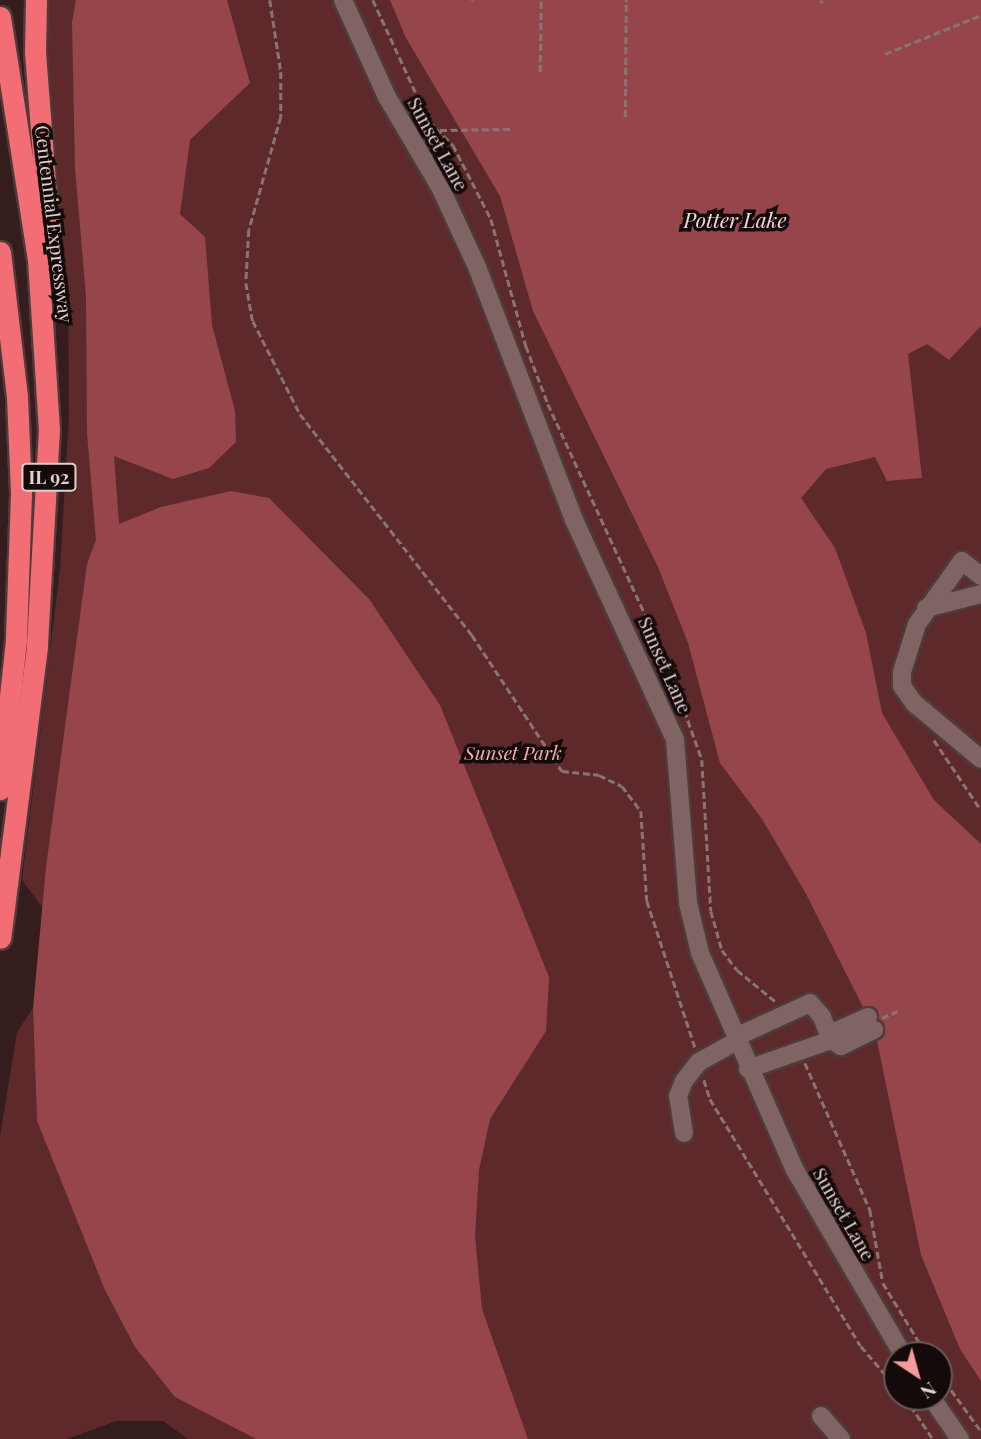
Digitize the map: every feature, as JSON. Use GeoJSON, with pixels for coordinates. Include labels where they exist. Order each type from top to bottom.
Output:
{"type":"FeatureCollection","features":[{"type":"Feature","properties":{"kind":"highway"},"geometry":{"type":"LineString","coordinates":[[36,0],[35,52],[54,294],[48,406]]}},
{"type":"Feature","properties":{"kind":"highway","name":"Centennial Expressway"},"geometry":{"type":"LineString","coordinates":[[0,17],[38,260],[48,406],[49,502],[37,647],[0,938]]}},
{"type":"Feature","properties":{"kind":"highway","name":"IL 92"},"geometry":{"type":"LineString","coordinates":[[0,252],[17,397],[21,494],[16,640],[0,789]]}},
{"type":"Feature","properties":{"kind":"lane","name":"Sunset Lane"},"geometry":{"type":"LineString","coordinates":[[343,0],[387,97],[440,187],[477,267],[574,520],[675,740],[692,929],[748,1069],[795,1170],[895,1341]]}},
{"type":"Feature","properties":{"kind":"lane"},"geometry":{"type":"LineString","coordinates":[[981,576],[962,561],[926,608],[903,661],[902,686],[914,703],[981,759]]}},
{"type":"Feature","properties":{"kind":"lane"},"geometry":{"type":"LineString","coordinates":[[926,608],[981,594]]}},
{"type":"Feature","properties":{"kind":"lane"},"geometry":{"type":"LineString","coordinates":[[684,1133],[678,1096],[699,1062],[736,1039],[810,1003],[822,1017],[831,1040]]}},
{"type":"Feature","properties":{"kind":"lane"},"geometry":{"type":"LineString","coordinates":[[748,1069],[831,1040],[837,1031],[876,1021]]}},
{"type":"Feature","properties":{"kind":"lane"},"geometry":{"type":"LineString","coordinates":[[941,1411],[960,1439]]}},
{"type":"Feature","properties":{"kind":"lane"},"geometry":{"type":"LineString","coordinates":[[821,1416],[841,1439]]}},
{"type":"Feature","properties":{"kind":"path"},"geometry":{"type":"LineString","coordinates":[[270,0],[277,31],[281,117],[249,230],[246,283],[253,321],[300,414],[472,635],[562,771],[599,775],[622,786],[641,811],[647,901],[719,1115],[861,1346],[883,1372]]}},
{"type":"Feature","properties":{"kind":"path"},"geometry":{"type":"LineString","coordinates":[[540,72],[541,0]]}},
{"type":"Feature","properties":{"kind":"path"},"geometry":{"type":"LineString","coordinates":[[625,117],[626,0]]}},
{"type":"Feature","properties":{"kind":"path"},"geometry":{"type":"LineString","coordinates":[[885,54],[981,15]]}},
{"type":"Feature","properties":{"kind":"path"},"geometry":{"type":"LineString","coordinates":[[440,130],[510,129]]}},
{"type":"Feature","properties":{"kind":"path"},"geometry":{"type":"LineString","coordinates":[[927,732],[981,810]]}},
{"type":"Feature","properties":{"kind":"path"},"geometry":{"type":"LineString","coordinates":[[876,1021],[898,1011]]}},
{"type":"Feature","properties":{"kind":"path"},"geometry":{"type":"LineString","coordinates":[[953,1392],[981,1431]]}},
{"type":"Feature","properties":{"kind":"path"},"geometry":{"type":"LineString","coordinates":[[914,1411],[933,1439]]}},
{"type":"Feature","properties":{"kind":"green space","name":"Sunset Park"},"geometry":{"type":"Polygon","coordinates":[[[46,0],[981,0],[981,1439],[285,1439],[324,1287],[22,880],[60,570],[69,414],[68,292],[50,95],[46,0]]]}},
{"type":"Feature","properties":{"kind":"green space"},"geometry":{"type":"Polygon","coordinates":[[[33,1008],[37,1121],[104,1288],[222,1418],[256,1439],[188,1439],[163,1421],[116,1421],[67,1439],[0,1439],[0,1136],[17,1032],[33,1008]]]}},
{"type":"Feature","properties":{"kind":"water"},"geometry":{"type":"Polygon","coordinates":[[[76,0],[227,0],[250,83],[190,140],[180,214],[205,237],[212,325],[235,411],[236,442],[209,468],[173,479],[114,456],[119,524],[161,507],[231,491],[269,498],[369,599],[440,705],[549,977],[546,1031],[490,1119],[479,1170],[475,1236],[482,1309],[528,1439],[256,1439],[175,1397],[135,1347],[104,1288],[37,1121],[33,1008],[46,867],[87,564],[96,540],[87,433],[86,296],[75,168],[72,23],[76,0]]]}},
{"type":"Feature","properties":{"kind":"water","name":"Potter Lake"},"geometry":{"type":"Polygon","coordinates":[[[390,0],[981,0],[981,326],[949,360],[927,344],[908,354],[922,478],[887,481],[875,457],[826,469],[801,498],[835,548],[866,633],[882,713],[934,800],[981,844],[981,1381],[960,1349],[921,1255],[875,1031],[805,892],[762,819],[720,763],[688,643],[658,567],[533,311],[500,196],[406,38],[390,0]]]}}]}
